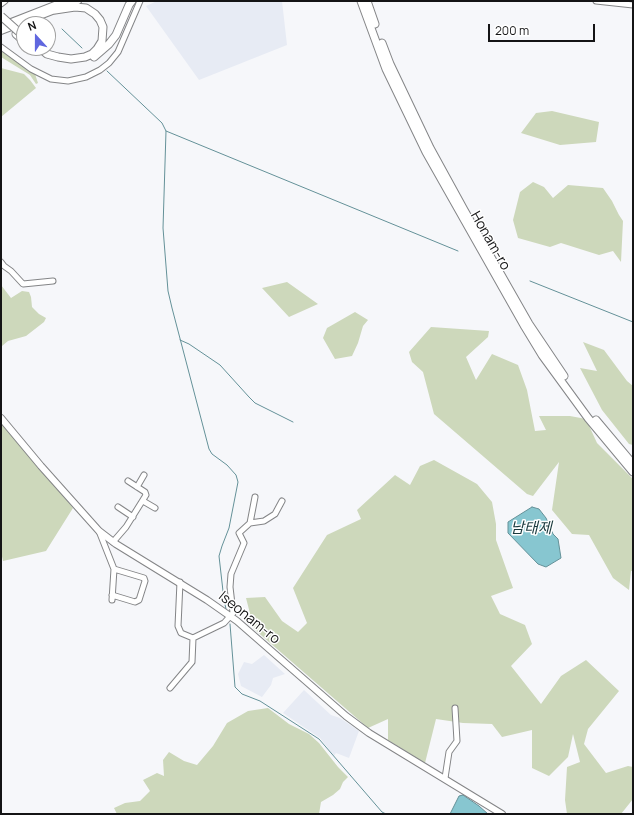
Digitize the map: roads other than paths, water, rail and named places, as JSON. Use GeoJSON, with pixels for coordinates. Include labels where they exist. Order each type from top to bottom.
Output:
{"type":"FeatureCollection","features":[{"type":"Feature","properties":{"kind":"highway"},"geometry":{"type":"LineString","coordinates":[[43,56],[56,62],[76,63],[92,58],[109,44],[116,35],[132,1]]}},
{"type":"Feature","properties":{"kind":"highway","name":"Honam-ro"},"geometry":{"type":"LineString","coordinates":[[361,1],[386,68],[423,145],[517,313],[542,355],[588,418],[633,472]]}},
{"type":"Feature","properties":{"kind":"highway","name":"Honam-ro"},"geometry":{"type":"LineString","coordinates":[[367,1],[390,64],[430,148],[503,279],[529,324],[568,382],[595,418],[633,464]]}},
{"type":"Feature","properties":{"kind":"highway"},"geometry":{"type":"LineString","coordinates":[[54,56],[71,59],[85,57],[92,54],[102,41],[103,27],[95,14],[86,8],[75,7],[55,10]]}},
{"type":"Feature","properties":{"kind":"highway"},"geometry":{"type":"LineString","coordinates":[[1,16],[16,30]]}},
{"type":"Feature","properties":{"kind":"highway"},"geometry":{"type":"LineString","coordinates":[[1,21],[16,31]]}},
{"type":"Feature","properties":{"kind":"main road"},"geometry":{"type":"LineString","coordinates":[[1,26],[65,1]]}},
{"type":"Feature","properties":{"kind":"main road"},"geometry":{"type":"LineString","coordinates":[[1,31],[78,1]]}},
{"type":"Feature","properties":{"kind":"main road","name":"Iseonam-ro"},"geometry":{"type":"LineString","coordinates":[[1,418],[41,466],[99,531],[114,543],[180,582],[230,616],[346,716],[395,749],[502,814]]}},
{"type":"Feature","properties":{"kind":"street"},"geometry":{"type":"LineString","coordinates":[[1,4],[5,1]]}},
{"type":"Feature","properties":{"kind":"street"},"geometry":{"type":"LineString","coordinates":[[1,47],[31,69],[51,79],[68,81],[86,77],[100,70],[111,62],[118,52],[140,1]]}},
{"type":"Feature","properties":{"kind":"street"},"geometry":{"type":"LineString","coordinates":[[596,1],[633,5]]}},
{"type":"Feature","properties":{"kind":"street"},"geometry":{"type":"LineString","coordinates":[[1,262],[23,284],[53,281]]}},
{"type":"Feature","properties":{"kind":"street"},"geometry":{"type":"LineString","coordinates":[[137,487],[144,475]]}},
{"type":"Feature","properties":{"kind":"street"},"geometry":{"type":"LineString","coordinates":[[106,549],[114,543],[126,527],[146,495],[145,492],[128,481]]}},
{"type":"Feature","properties":{"kind":"street"},"geometry":{"type":"LineString","coordinates":[[250,523],[255,497]]}},
{"type":"Feature","properties":{"kind":"street"},"geometry":{"type":"LineString","coordinates":[[143,500],[155,508]]}},
{"type":"Feature","properties":{"kind":"street"},"geometry":{"type":"LineString","coordinates":[[180,582],[178,626],[181,633],[193,638],[224,623],[233,613],[230,588],[231,574],[244,543],[239,533],[250,523],[264,521],[275,514],[282,501]]}},
{"type":"Feature","properties":{"kind":"street"},"geometry":{"type":"LineString","coordinates":[[118,507],[133,517]]}},
{"type":"Feature","properties":{"kind":"street"},"geometry":{"type":"LineString","coordinates":[[99,531],[114,569],[112,598],[135,602],[139,600],[146,581],[144,578],[114,569]]}},
{"type":"Feature","properties":{"kind":"street"},"geometry":{"type":"LineString","coordinates":[[170,688],[192,662],[193,638]]}},
{"type":"Feature","properties":{"kind":"street"},"geometry":{"type":"LineString","coordinates":[[445,778],[449,752],[457,741],[455,708]]}},
{"type":"Feature","properties":{"kind":"water","name":"남태제"},"geometry":{"type":"Polygon","coordinates":[[[532,507],[539,509],[546,518],[553,534],[558,539],[561,558],[546,567],[538,564],[508,533],[508,522],[532,507]]]}},
{"type":"Feature","properties":{"kind":"water"},"geometry":{"type":"Polygon","coordinates":[[[463,795],[488,814],[450,814],[459,796],[463,795]]]}},
{"type":"Feature","properties":{"kind":"waterway"},"geometry":{"type":"LineString","coordinates":[[62,29],[82,48]]}},
{"type":"Feature","properties":{"kind":"waterway"},"geometry":{"type":"LineString","coordinates":[[107,71],[162,123],[166,131],[163,228],[168,291],[209,449],[212,454],[227,465],[236,475],[238,482],[229,528],[219,556],[226,609]]}},
{"type":"Feature","properties":{"kind":"waterway"},"geometry":{"type":"LineString","coordinates":[[166,131],[458,251]]}},
{"type":"Feature","properties":{"kind":"waterway"},"geometry":{"type":"LineString","coordinates":[[530,281],[633,322]]}},
{"type":"Feature","properties":{"kind":"waterway"},"geometry":{"type":"LineString","coordinates":[[180,340],[189,344],[220,365],[255,403],[293,422]]}},
{"type":"Feature","properties":{"kind":"waterway"},"geometry":{"type":"LineString","coordinates":[[230,624],[235,687],[242,694],[260,701],[319,739],[382,812],[386,814]]}}]}
